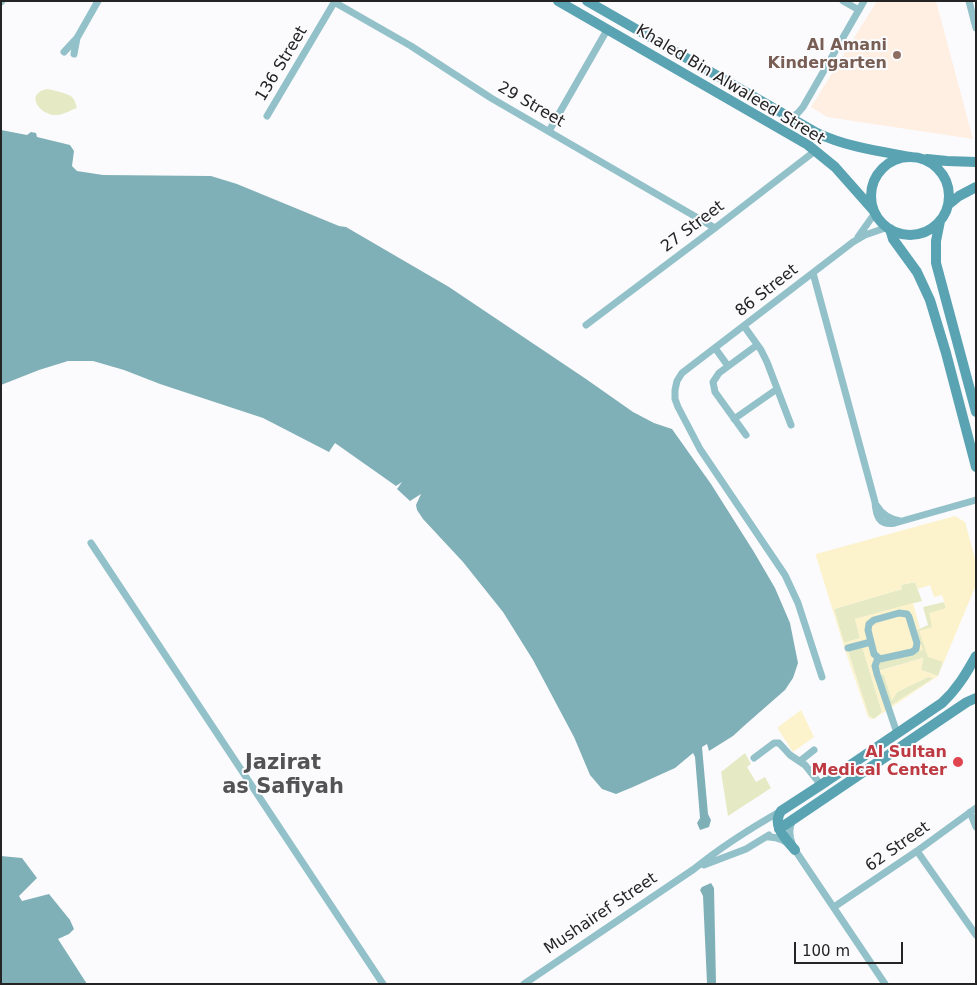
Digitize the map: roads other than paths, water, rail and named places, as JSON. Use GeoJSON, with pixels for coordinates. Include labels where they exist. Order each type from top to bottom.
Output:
{"type":"FeatureCollection","features":[{"type":"Feature","properties":{"kind":"main road","name":"Khaled Bin Alwaleed Street"},"geometry":{"type":"LineString","coordinates":[[558,1],[791,135],[834,167],[875,212]]}},
{"type":"Feature","properties":{"kind":"main road","name":"Khaled Bin Alwaleed Street"},"geometry":{"type":"LineString","coordinates":[[587,1],[599,5],[802,126],[829,139],[853,147],[914,157],[976,162]]}},
{"type":"Feature","properties":{"kind":"main road"},"geometry":{"type":"LineString","coordinates":[[948,205],[948,189],[943,174],[928,161],[914,157],[898,159],[886,165],[878,174],[872,186],[871,199],[879,218],[889,228],[900,233],[911,234],[932,228],[940,220],[948,205],[959,196],[976,187]]}},
{"type":"Feature","properties":{"kind":"main road"},"geometry":{"type":"LineString","coordinates":[[940,220],[936,242],[936,263],[976,412]]}},
{"type":"Feature","properties":{"kind":"main road"},"geometry":{"type":"LineString","coordinates":[[889,228],[894,239],[917,272],[930,300],[976,467]]}},
{"type":"Feature","properties":{"kind":"main road","name":"Mushairef Street"},"geometry":{"type":"LineString","coordinates":[[781,811],[942,703],[952,694],[976,656]]}},
{"type":"Feature","properties":{"kind":"main road","name":"Mushairef Street"},"geometry":{"type":"LineString","coordinates":[[779,829],[967,702],[976,698]]}},
{"type":"Feature","properties":{"kind":"main road"},"geometry":{"type":"LineString","coordinates":[[781,811],[777,824],[795,850]]}},
{"type":"Feature","properties":{"kind":"street"},"geometry":{"type":"LineString","coordinates":[[64,52],[77,38],[98,1]]}},
{"type":"Feature","properties":{"kind":"street"},"geometry":{"type":"LineString","coordinates":[[843,1],[858,10]]}},
{"type":"Feature","properties":{"kind":"street"},"geometry":{"type":"LineString","coordinates":[[790,118],[803,107],[864,1]]}},
{"type":"Feature","properties":{"kind":"street"},"geometry":{"type":"LineString","coordinates":[[969,1],[976,28]]}},
{"type":"Feature","properties":{"kind":"street","name":"136 Street"},"geometry":{"type":"LineString","coordinates":[[267,116],[334,2]]}},
{"type":"Feature","properties":{"kind":"street","name":"29 Street"},"geometry":{"type":"LineString","coordinates":[[334,2],[411,46],[478,90],[715,228]]}},
{"type":"Feature","properties":{"kind":"street"},"geometry":{"type":"LineString","coordinates":[[549,131],[608,30]]}},
{"type":"Feature","properties":{"kind":"street"},"geometry":{"type":"LineString","coordinates":[[74,54],[77,38]]}},
{"type":"Feature","properties":{"kind":"street"},"geometry":{"type":"LineString","coordinates":[[802,126],[803,107]]}},
{"type":"Feature","properties":{"kind":"street","name":"27 Street"},"geometry":{"type":"LineString","coordinates":[[586,325],[815,151]]}},
{"type":"Feature","properties":{"kind":"street","name":"86 Street"},"geometry":{"type":"LineString","coordinates":[[853,242],[875,212]]}},
{"type":"Feature","properties":{"kind":"street","name":"86 Street"},"geometry":{"type":"LineString","coordinates":[[822,677],[798,603],[785,575],[700,449],[678,407],[675,399],[675,390],[677,381],[682,373],[853,242],[889,228]]}},
{"type":"Feature","properties":{"kind":"street"},"geometry":{"type":"LineString","coordinates":[[813,273],[877,515],[880,520],[889,524],[976,500]]}},
{"type":"Feature","properties":{"kind":"street"},"geometry":{"type":"LineString","coordinates":[[744,326],[767,362],[791,425]]}},
{"type":"Feature","properties":{"kind":"street"},"geometry":{"type":"LineString","coordinates":[[746,436],[716,395],[713,382],[716,375],[757,345]]}},
{"type":"Feature","properties":{"kind":"street"},"geometry":{"type":"LineString","coordinates":[[715,348],[728,366]]}},
{"type":"Feature","properties":{"kind":"street"},"geometry":{"type":"LineString","coordinates":[[734,419],[777,389]]}},
{"type":"Feature","properties":{"kind":"street"},"geometry":{"type":"LineString","coordinates":[[91,542],[383,984]]}},
{"type":"Feature","properties":{"kind":"street"},"geometry":{"type":"LineString","coordinates":[[903,613],[909,617],[917,643],[916,648],[912,652],[878,658],[874,654],[868,627],[871,621],[903,613]]}},
{"type":"Feature","properties":{"kind":"street"},"geometry":{"type":"LineString","coordinates":[[848,648],[871,642]]}},
{"type":"Feature","properties":{"kind":"street"},"geometry":{"type":"LineString","coordinates":[[878,658],[876,670],[897,733]]}},
{"type":"Feature","properties":{"kind":"street"},"geometry":{"type":"LineString","coordinates":[[754,758],[777,742],[790,755],[808,768],[821,785]]}},
{"type":"Feature","properties":{"kind":"street"},"geometry":{"type":"LineString","coordinates":[[800,761],[814,750]]}},
{"type":"Feature","properties":{"kind":"street"},"geometry":{"type":"LineString","coordinates":[[973,810],[976,827]]}},
{"type":"Feature","properties":{"kind":"street","name":"62 Street"},"geometry":{"type":"LineString","coordinates":[[834,908],[917,852],[973,810]]}},
{"type":"Feature","properties":{"kind":"street","name":"Mushairef Street"},"geometry":{"type":"LineString","coordinates":[[524,984],[694,869],[713,854],[781,811]]}},
{"type":"Feature","properties":{"kind":"street"},"geometry":{"type":"LineString","coordinates":[[793,819],[790,834],[795,850]]}},
{"type":"Feature","properties":{"kind":"street","name":"Mushairef Street"},"geometry":{"type":"LineString","coordinates":[[694,869],[746,849],[779,829]]}},
{"type":"Feature","properties":{"kind":"street"},"geometry":{"type":"LineString","coordinates":[[766,837],[782,839],[795,850],[885,984]]}},
{"type":"Feature","properties":{"kind":"street"},"geometry":{"type":"LineString","coordinates":[[917,852],[976,935]]}},
{"type":"Feature","properties":{"kind":"water"},"geometry":{"type":"Polygon","coordinates":[[[1,130],[27,135],[31,132],[36,133],[37,137],[70,145],[74,151],[72,166],[77,171],[103,175],[211,176],[237,184],[339,226],[346,227],[449,287],[633,412],[654,423],[672,429],[711,484],[775,588],[790,623],[798,663],[793,678],[785,690],[733,736],[709,751],[707,744],[702,747],[708,814],[711,820],[709,827],[700,830],[697,823],[700,818],[695,757],[693,753],[675,768],[616,794],[602,789],[590,775],[574,737],[533,660],[503,612],[463,562],[423,519],[416,505],[421,494],[410,501],[397,489],[402,482],[396,486],[335,443],[329,452],[263,418],[93,361],[68,361],[1,385],[1,130]]]}},
{"type":"Feature","properties":{"kind":"water"},"geometry":{"type":"Polygon","coordinates":[[[1,856],[22,858],[37,878],[19,896],[22,901],[49,894],[70,920],[74,929],[69,934],[58,939],[87,984],[1,984],[1,856]]]}},
{"type":"Feature","properties":{"kind":"water"},"geometry":{"type":"Polygon","coordinates":[[[711,883],[714,888],[716,983],[707,983],[703,896],[700,890],[711,883]]]}},
{"type":"Feature","properties":{"kind":"place","name":"Al Amani Kindergarten"},"geometry":{"type":"Point","coordinates":[897,55]}},
{"type":"Feature","properties":{"kind":"place","name":"Al Sultan Medical Center"},"geometry":{"type":"Point","coordinates":[958,762]}},
{"type":"Feature","properties":{"kind":"district","name":"Jazirat as Safiyah"},"geometry":{"type":"Point","coordinates":[283,776]}}]}
